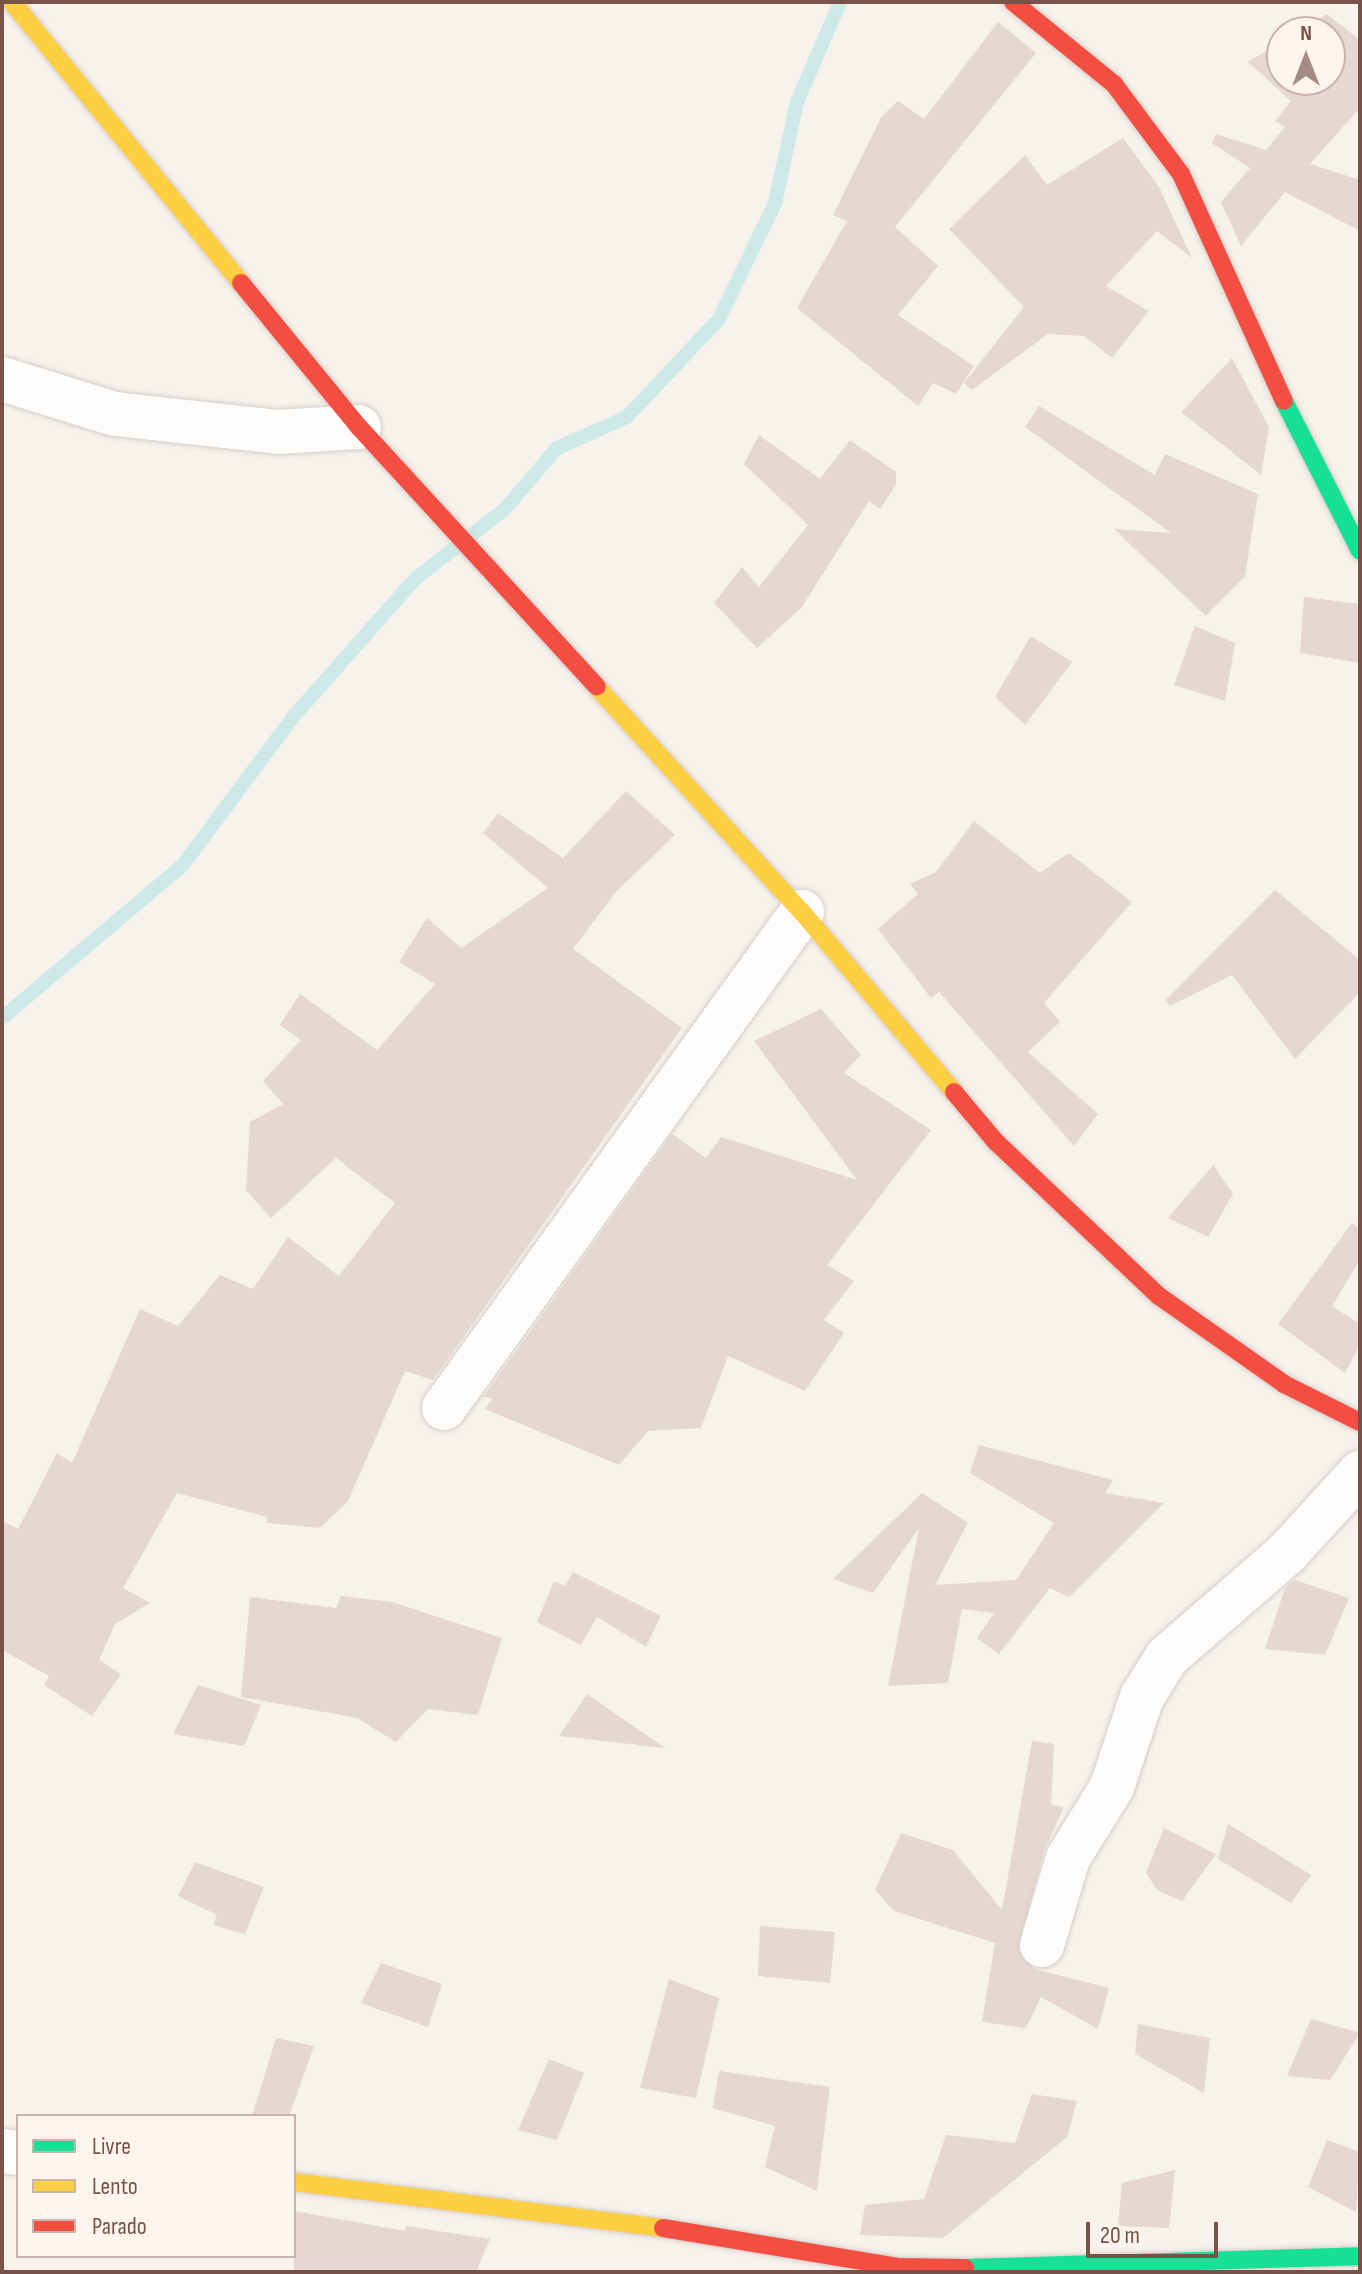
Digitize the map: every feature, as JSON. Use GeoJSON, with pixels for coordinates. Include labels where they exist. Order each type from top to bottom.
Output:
{"type":"FeatureCollection","features":[{"type":"Feature","properties":{"kind":"street"},"geometry":{"type":"LineString","coordinates":[[12,2],[359,427],[527,605],[802,912],[996,1142],[1159,1296],[1284,1384],[1360,1422]]}},
{"type":"Feature","properties":{"kind":"street"},"geometry":{"type":"LineString","coordinates":[[1013,2],[1114,84],[1181,174],[1281,395],[1360,551]]}},
{"type":"Feature","properties":{"kind":"street"},"geometry":{"type":"LineString","coordinates":[[2,379],[115,414],[278,432],[359,427]]}},
{"type":"Feature","properties":{"kind":"street"},"geometry":{"type":"LineString","coordinates":[[444,1408],[802,912]]}},
{"type":"Feature","properties":{"kind":"street"},"geometry":{"type":"LineString","coordinates":[[1042,1945],[1068,1858],[1112,1787],[1142,1697],[1167,1657],[1286,1554],[1360,1473]]}},
{"type":"Feature","properties":{"kind":"street"},"geometry":{"type":"LineString","coordinates":[[296,2182],[604,2218],[898,2267],[1045,2271],[1304,2264],[1360,2256]]}},
{"type":"Feature","properties":{"kind":"building"},"geometry":{"type":"Polygon","coordinates":[[[998,22],[1036,53],[895,227],[938,266],[898,315],[974,366],[956,394],[933,383],[918,406],[797,308],[847,221],[833,215],[882,116],[898,101],[924,119],[998,22]]]}},
{"type":"Feature","properties":{"kind":"building"},"geometry":{"type":"Polygon","coordinates":[[[1346,29],[1360,40],[1360,108],[1310,164],[1360,180],[1360,231],[1285,192],[1241,246],[1221,202],[1250,168],[1212,143],[1216,134],[1266,150],[1285,127],[1275,121],[1291,101],[1285,96],[1346,96],[1346,29]]]}},
{"type":"Feature","properties":{"kind":"building"},"geometry":{"type":"Polygon","coordinates":[[[1266,51],[1266,78],[1248,62],[1266,51]]]}},
{"type":"Feature","properties":{"kind":"building"},"geometry":{"type":"Polygon","coordinates":[[[1123,138],[1159,187],[1192,258],[1157,231],[1106,286],[1149,311],[1112,358],[1084,336],[1048,334],[972,390],[964,383],[1024,307],[949,229],[1025,155],[1047,185],[1123,138]]]}},
{"type":"Feature","properties":{"kind":"building"},"geometry":{"type":"Polygon","coordinates":[[[1232,358],[1269,427],[1261,475],[1181,412],[1232,358]]]}},
{"type":"Feature","properties":{"kind":"building"},"geometry":{"type":"Polygon","coordinates":[[[1039,406],[1155,475],[1165,454],[1258,494],[1245,576],[1206,616],[1114,529],[1171,533],[1025,427],[1039,406]]]}},
{"type":"Feature","properties":{"kind":"building"},"geometry":{"type":"Polygon","coordinates":[[[759,435],[820,479],[850,440],[896,472],[896,485],[880,509],[869,501],[802,607],[757,648],[714,603],[742,567],[759,587],[808,525],[744,464],[759,435]]]}},
{"type":"Feature","properties":{"kind":"building"},"geometry":{"type":"Polygon","coordinates":[[[1304,597],[1360,604],[1360,663],[1300,653],[1304,597]]]}},
{"type":"Feature","properties":{"kind":"building"},"geometry":{"type":"Polygon","coordinates":[[[1195,626],[1235,643],[1225,701],[1174,685],[1195,626]]]}},
{"type":"Feature","properties":{"kind":"building"},"geometry":{"type":"Polygon","coordinates":[[[1031,636],[1072,662],[1025,725],[995,697],[1031,636]]]}},
{"type":"Feature","properties":{"kind":"building"},"geometry":{"type":"Polygon","coordinates":[[[626,791],[675,835],[615,893],[573,949],[682,1028],[433,1380],[405,1371],[348,1501],[320,1528],[267,1523],[267,1517],[177,1493],[123,1588],[150,1603],[115,1624],[99,1660],[121,1674],[92,1716],[44,1685],[49,1676],[2,1650],[2,1521],[18,1529],[57,1453],[72,1463],[140,1309],[178,1326],[220,1275],[253,1289],[288,1237],[339,1276],[395,1203],[336,1158],[271,1218],[246,1190],[250,1122],[283,1104],[263,1081],[301,1040],[280,1025],[300,994],[377,1050],[435,984],[399,962],[427,918],[461,948],[548,888],[483,833],[498,813],[563,858],[626,791]]]}},
{"type":"Feature","properties":{"kind":"building"},"geometry":{"type":"Polygon","coordinates":[[[974,821],[1040,873],[1069,853],[1132,902],[1044,1003],[1060,1022],[1028,1052],[1098,1114],[1074,1146],[939,992],[931,998],[878,929],[918,894],[910,884],[936,872],[974,821]]]}},
{"type":"Feature","properties":{"kind":"building"},"geometry":{"type":"Polygon","coordinates":[[[1275,890],[1360,960],[1360,992],[1295,1059],[1232,975],[1170,1006],[1166,1000],[1275,890]]]}},
{"type":"Feature","properties":{"kind":"building"},"geometry":{"type":"Polygon","coordinates":[[[821,1009],[861,1055],[844,1073],[931,1130],[827,1265],[854,1281],[824,1320],[844,1333],[805,1391],[728,1356],[701,1428],[648,1431],[619,1465],[485,1409],[492,1399],[484,1396],[672,1134],[706,1158],[721,1137],[857,1180],[754,1041],[821,1009]]]}},
{"type":"Feature","properties":{"kind":"building"},"geometry":{"type":"Polygon","coordinates":[[[1213,1165],[1233,1194],[1208,1237],[1168,1218],[1213,1165]]]}},
{"type":"Feature","properties":{"kind":"building"},"geometry":{"type":"Polygon","coordinates":[[[1352,1223],[1360,1229],[1360,1260],[1332,1306],[1360,1324],[1360,1344],[1345,1373],[1278,1324],[1352,1223]]]}},
{"type":"Feature","properties":{"kind":"building"},"geometry":{"type":"Polygon","coordinates":[[[979,1445],[1113,1480],[1105,1493],[1164,1503],[1069,1597],[1050,1588],[999,1654],[977,1638],[994,1613],[962,1609],[948,1683],[888,1686],[919,1528],[873,1593],[833,1579],[922,1493],[968,1523],[935,1585],[1016,1580],[1054,1523],[970,1473],[979,1445]]]}},
{"type":"Feature","properties":{"kind":"building"},"geometry":{"type":"Polygon","coordinates":[[[573,1572],[661,1616],[646,1647],[597,1617],[581,1645],[537,1622],[554,1581],[565,1586],[573,1572]]]}},
{"type":"Feature","properties":{"kind":"building"},"geometry":{"type":"Polygon","coordinates":[[[1295,1580],[1349,1598],[1325,1655],[1265,1649],[1285,1588],[1295,1580]]]}},
{"type":"Feature","properties":{"kind":"building"},"geometry":{"type":"Polygon","coordinates":[[[341,1596],[392,1602],[502,1638],[478,1715],[428,1709],[396,1742],[357,1718],[241,1697],[250,1597],[336,1608],[341,1596]]]}},
{"type":"Feature","properties":{"kind":"building"},"geometry":{"type":"Polygon","coordinates":[[[198,1685],[261,1705],[244,1746],[173,1734],[198,1685]]]}},
{"type":"Feature","properties":{"kind":"building"},"geometry":{"type":"Polygon","coordinates":[[[587,1694],[665,1748],[559,1736],[587,1694]]]}},
{"type":"Feature","properties":{"kind":"building"},"geometry":{"type":"Polygon","coordinates":[[[1032,1741],[1054,1744],[1051,1805],[1064,1807],[1044,1851],[1018,1950],[1034,1969],[1109,1988],[1098,2029],[1041,1997],[1026,2028],[982,2022],[995,1943],[894,1911],[875,1890],[901,1833],[953,1850],[1002,1910],[1032,1741]]]}},
{"type":"Feature","properties":{"kind":"building"},"geometry":{"type":"Polygon","coordinates":[[[1228,1824],[1311,1875],[1291,1903],[1218,1859],[1228,1824]]]}},
{"type":"Feature","properties":{"kind":"building"},"geometry":{"type":"Polygon","coordinates":[[[1164,1828],[1216,1854],[1182,1901],[1158,1891],[1146,1873],[1164,1828]]]}},
{"type":"Feature","properties":{"kind":"building"},"geometry":{"type":"Polygon","coordinates":[[[195,1862],[264,1887],[245,1934],[213,1925],[217,1915],[178,1896],[195,1862]]]}},
{"type":"Feature","properties":{"kind":"building"},"geometry":{"type":"Polygon","coordinates":[[[760,1926],[835,1932],[830,1983],[758,1976],[760,1926]]]}},
{"type":"Feature","properties":{"kind":"building"},"geometry":{"type":"Polygon","coordinates":[[[381,1963],[442,1984],[428,2027],[361,2003],[381,1963]]]}},
{"type":"Feature","properties":{"kind":"building"},"geometry":{"type":"Polygon","coordinates":[[[669,1979],[719,1998],[696,2098],[640,2088],[669,1979]]]}},
{"type":"Feature","properties":{"kind":"building"},"geometry":{"type":"Polygon","coordinates":[[[1311,2019],[1360,2033],[1330,2080],[1287,2076],[1311,2019]]]}},
{"type":"Feature","properties":{"kind":"building"},"geometry":{"type":"Polygon","coordinates":[[[1138,2024],[1210,2038],[1204,2093],[1135,2054],[1138,2024]]]}},
{"type":"Feature","properties":{"kind":"building"},"geometry":{"type":"Polygon","coordinates":[[[276,2038],[314,2046],[290,2114],[253,2114],[276,2038]]]}},
{"type":"Feature","properties":{"kind":"building"},"geometry":{"type":"Polygon","coordinates":[[[549,2059],[584,2073],[557,2140],[518,2130],[549,2059]]]}},
{"type":"Feature","properties":{"kind":"building"},"geometry":{"type":"Polygon","coordinates":[[[719,2071],[830,2087],[817,2191],[765,2167],[775,2126],[713,2108],[719,2071]]]}},
{"type":"Feature","properties":{"kind":"building"},"geometry":{"type":"Polygon","coordinates":[[[1032,2094],[1077,2101],[1067,2137],[943,2238],[860,2235],[865,2205],[924,2199],[946,2135],[1015,2143],[1032,2094]]]}},
{"type":"Feature","properties":{"kind":"building"},"geometry":{"type":"Polygon","coordinates":[[[1327,2140],[1360,2152],[1356,2212],[1308,2187],[1327,2140]]]}},
{"type":"Feature","properties":{"kind":"building"},"geometry":{"type":"Polygon","coordinates":[[[1175,2170],[1169,2228],[1118,2226],[1122,2183],[1175,2170]]]}},
{"type":"Feature","properties":{"kind":"building"},"geometry":{"type":"Polygon","coordinates":[[[296,2211],[405,2231],[406,2226],[490,2239],[476,2272],[294,2272],[296,2211]]]}},
{"type":"Feature","properties":{"kind":"waterway"},"geometry":{"type":"LineString","coordinates":[[2,1018],[182,866],[293,717],[415,579],[505,509],[557,448],[627,417],[719,319],[775,203],[797,102],[840,2]]}},
{"type":"Feature","properties":{"kind":"traffic: fast"},"geometry":{"type":"LineString","coordinates":[[1284,401],[1360,551]]}},
{"type":"Feature","properties":{"kind":"traffic: fast"},"geometry":{"type":"LineString","coordinates":[[965,2268],[1360,2256]]}},
{"type":"Feature","properties":{"kind":"traffic: slow"},"geometry":{"type":"LineString","coordinates":[[12,2],[241,283]]}},
{"type":"Feature","properties":{"kind":"traffic: slow"},"geometry":{"type":"LineString","coordinates":[[597,687],[802,912],[954,1092]]}},
{"type":"Feature","properties":{"kind":"traffic: slow"},"geometry":{"type":"LineString","coordinates":[[296,2182],[663,2228]]}},
{"type":"Feature","properties":{"kind":"traffic: jam"},"geometry":{"type":"LineString","coordinates":[[1013,2],[1114,84],[1181,174],[1284,401]]}},
{"type":"Feature","properties":{"kind":"traffic: jam"},"geometry":{"type":"LineString","coordinates":[[241,283],[359,427],[597,687]]}},
{"type":"Feature","properties":{"kind":"traffic: jam"},"geometry":{"type":"LineString","coordinates":[[954,1092],[996,1142],[1159,1296],[1284,1384],[1360,1422]]}},
{"type":"Feature","properties":{"kind":"traffic: jam"},"geometry":{"type":"LineString","coordinates":[[663,2228],[898,2267],[965,2268]]}}]}
